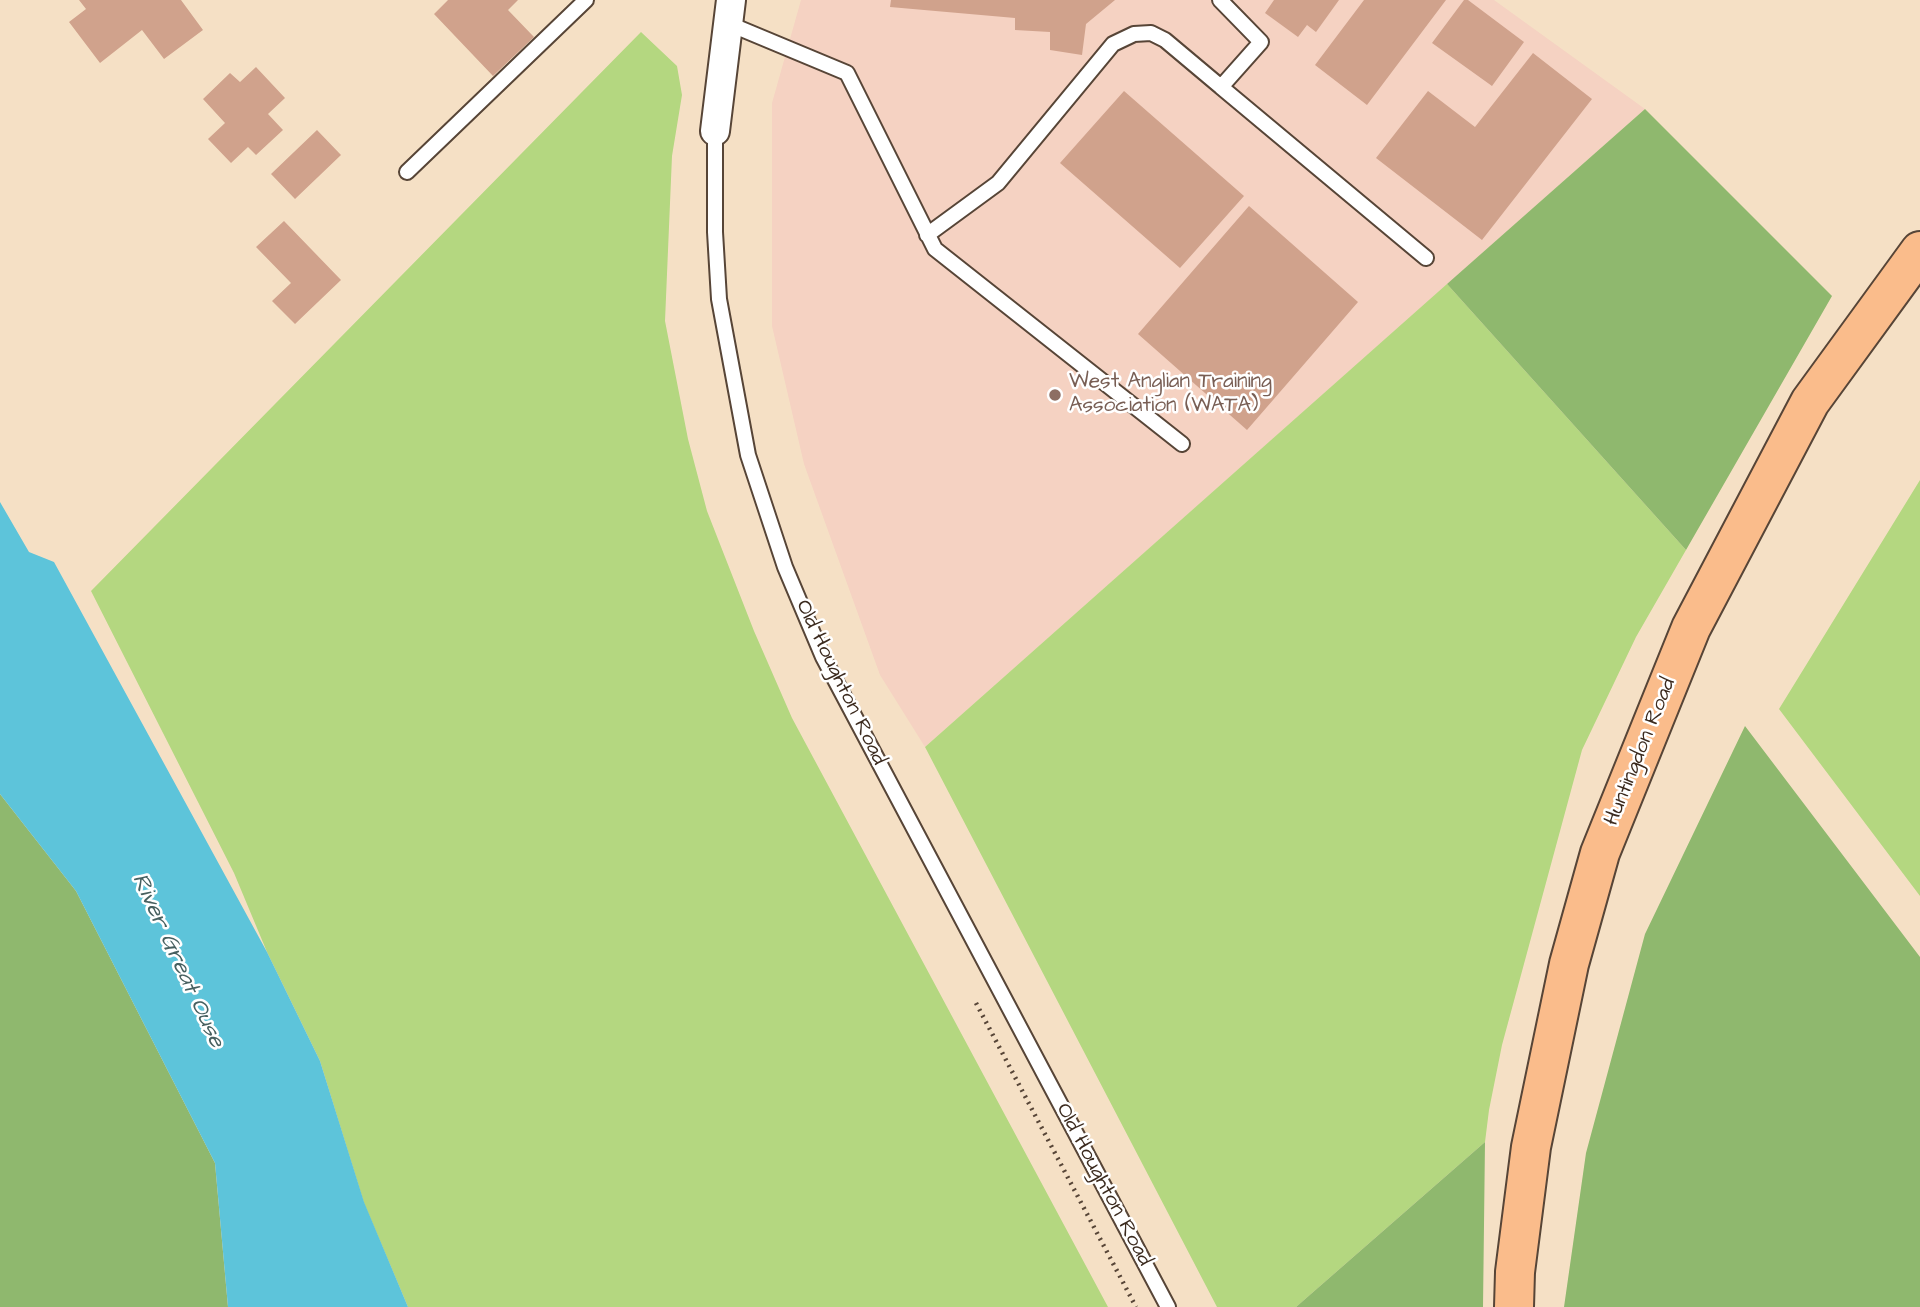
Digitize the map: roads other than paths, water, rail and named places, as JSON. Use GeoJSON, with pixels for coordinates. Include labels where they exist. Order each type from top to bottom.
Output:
{"type":"FeatureCollection","features":[{"type":"Feature","properties":{"kind":"main road","name":"Huntingdon Road"},"geometry":{"type":"LineString","coordinates":[[1514,1307],[1515,1272],[1531,1147],[1569,964],[1600,853],[1691,628],[1810,402],[1918,253]]}},
{"type":"Feature","properties":{"kind":"street","name":"Old Houghton Road"},"geometry":{"type":"LineString","coordinates":[[715,131],[727,7]]}},
{"type":"Feature","properties":{"kind":"lane"},"geometry":{"type":"LineString","coordinates":[[407,172],[586,0]]}},
{"type":"Feature","properties":{"kind":"lane"},"geometry":{"type":"LineString","coordinates":[[1220,0],[1261,42],[1221,87]]}},
{"type":"Feature","properties":{"kind":"lane"},"geometry":{"type":"LineString","coordinates":[[727,7],[847,73],[934,250],[1182,444]]}},
{"type":"Feature","properties":{"kind":"lane"},"geometry":{"type":"LineString","coordinates":[[927,235],[998,183],[1113,44],[1135,34],[1151,33],[1165,40],[1426,258]]}},
{"type":"Feature","properties":{"kind":"lane","name":"Old Houghton Road"},"geometry":{"type":"LineString","coordinates":[[715,131],[715,232],[719,299],[748,455],[785,567],[823,657],[1168,1307]]}},
{"type":"Feature","properties":{"kind":"water","name":"River Great Ouse"},"geometry":{"type":"Polygon","coordinates":[[[0,502],[29,552],[54,562],[267,952],[320,1061],[364,1202],[408,1307],[228,1307],[215,1163],[76,891],[0,794],[0,502]]]}},
{"type":"Feature","properties":{"kind":"place","name":"West Anglian Training Association (WATA)"},"geometry":{"type":"Point","coordinates":[1055,395]}}]}
